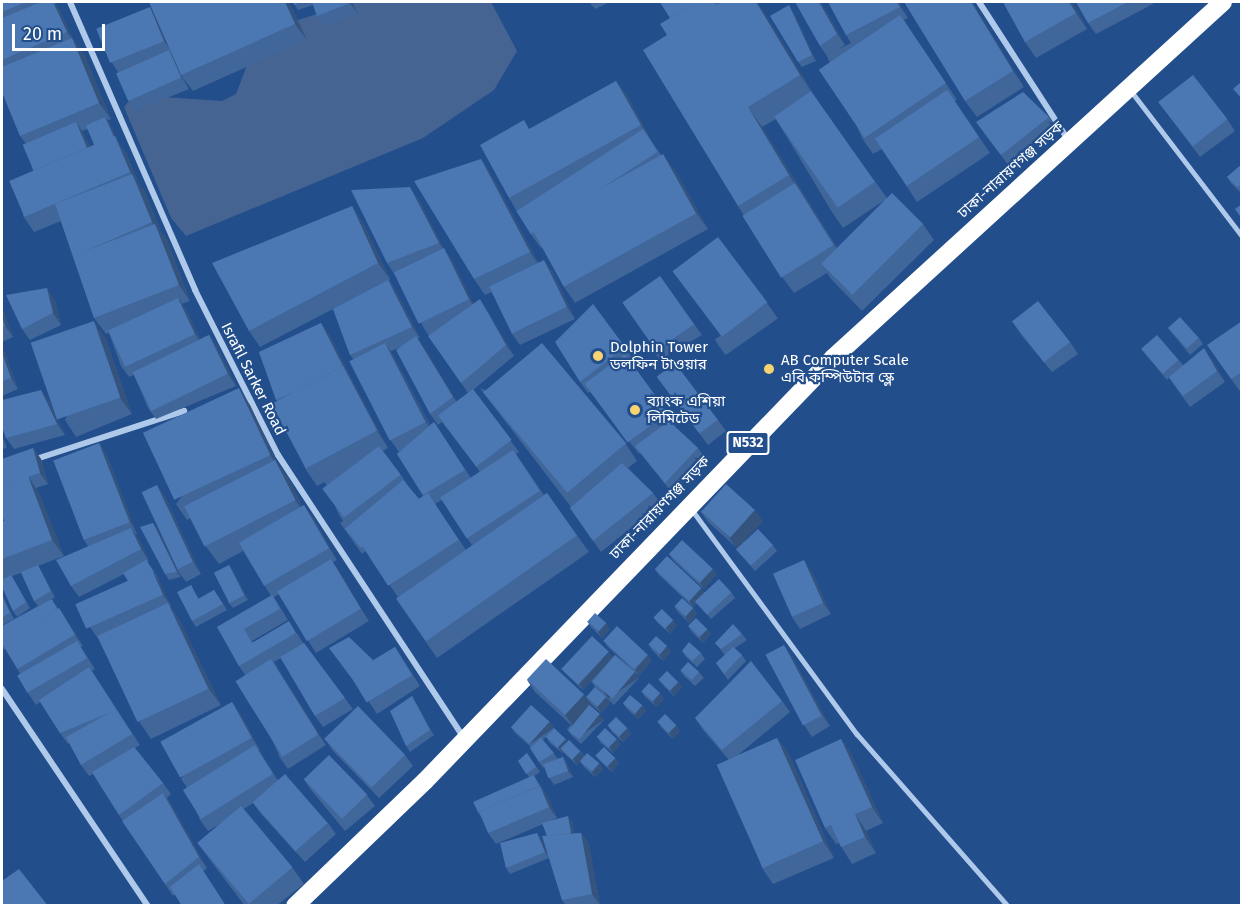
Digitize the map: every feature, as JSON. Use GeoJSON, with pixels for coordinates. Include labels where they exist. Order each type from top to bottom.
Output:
{"type":"FeatureCollection","features":[{"type":"Feature","properties":{"kind":"highway","name":"ঢাকা-নারায়ণগঞ্জ সড়ক"},"geometry":{"type":"LineString","coordinates":[[295,906],[465,740],[688,504],[832,358],[1223,2]]}},
{"type":"Feature","properties":{"kind":"street","name":"Israfil Sarker Road"},"geometry":{"type":"LineString","coordinates":[[70,2],[245,391],[319,521],[465,740]]}},
{"type":"Feature","properties":{"kind":"street"},"geometry":{"type":"LineString","coordinates":[[979,2],[1069,141]]}},
{"type":"Feature","properties":{"kind":"street"},"geometry":{"type":"LineString","coordinates":[[234,395],[245,391]]}},
{"type":"Feature","properties":{"kind":"street"},"geometry":{"type":"LineString","coordinates":[[24,463],[189,409]]}},
{"type":"Feature","properties":{"kind":"street"},"geometry":{"type":"LineString","coordinates":[[2,689],[148,906]]}},
{"type":"Feature","properties":{"kind":"lane"},"geometry":{"type":"LineString","coordinates":[[1128,88],[1242,236]]}},
{"type":"Feature","properties":{"kind":"lane"},"geometry":{"type":"LineString","coordinates":[[688,504],[857,734],[1008,906]]}},
{"type":"Feature","properties":{"kind":"water"},"geometry":{"type":"Polygon","coordinates":[[[355,2],[491,2],[517,51],[494,90],[423,138],[186,236],[171,218],[124,107],[134,95],[222,101],[236,94],[246,68],[245,47],[276,27],[355,2]]]}},
{"type":"Feature","properties":{"kind":"building"},"geometry":{"type":"Polygon","coordinates":[[[2,2],[26,2],[2,12],[2,2]]]}},
{"type":"Feature","properties":{"kind":"building"},"geometry":{"type":"Polygon","coordinates":[[[41,2],[53,2],[67,32],[2,60],[2,18],[41,2]]]}},
{"type":"Feature","properties":{"kind":"building"},"geometry":{"type":"Polygon","coordinates":[[[149,2],[285,2],[295,24],[181,75],[149,2]]]}},
{"type":"Feature","properties":{"kind":"building"},"geometry":{"type":"Polygon","coordinates":[[[312,2],[349,2],[350,3],[317,16],[312,2]]]}},
{"type":"Feature","properties":{"kind":"building"},"geometry":{"type":"Polygon","coordinates":[[[660,2],[697,2],[670,18],[660,2]]]}},
{"type":"Feature","properties":{"kind":"building"},"geometry":{"type":"Polygon","coordinates":[[[697,2],[714,2],[716,5],[723,2],[756,2],[800,75],[748,107],[789,175],[738,206],[643,50],[667,35],[660,24],[697,2]]]}},
{"type":"Feature","properties":{"kind":"building"},"geometry":{"type":"Polygon","coordinates":[[[795,2],[819,2],[837,34],[820,46],[795,2]]]}},
{"type":"Feature","properties":{"kind":"building"},"geometry":{"type":"Polygon","coordinates":[[[828,2],[897,2],[900,7],[846,35],[828,2]]]}},
{"type":"Feature","properties":{"kind":"building"},"geometry":{"type":"Polygon","coordinates":[[[904,2],[971,2],[1013,71],[965,101],[904,2]]]}},
{"type":"Feature","properties":{"kind":"building"},"geometry":{"type":"Polygon","coordinates":[[[1003,2],[1069,2],[1076,13],[1025,42],[1003,2]]]}},
{"type":"Feature","properties":{"kind":"building"},"geometry":{"type":"Polygon","coordinates":[[[1076,2],[1128,2],[1088,23],[1076,2]]]}},
{"type":"Feature","properties":{"kind":"building"},"geometry":{"type":"Polygon","coordinates":[[[789,5],[812,55],[798,62],[770,16],[789,5]]]}},
{"type":"Feature","properties":{"kind":"building"},"geometry":{"type":"Polygon","coordinates":[[[150,7],[164,41],[110,63],[96,29],[150,7]]]}},
{"type":"Feature","properties":{"kind":"building"},"geometry":{"type":"Polygon","coordinates":[[[900,15],[946,83],[865,138],[819,70],[900,15]]]}},
{"type":"Feature","properties":{"kind":"building"},"geometry":{"type":"Polygon","coordinates":[[[72,38],[99,103],[20,136],[2,92],[2,67],[72,38]]]}},
{"type":"Feature","properties":{"kind":"building"},"geometry":{"type":"Polygon","coordinates":[[[169,50],[181,77],[128,101],[116,74],[169,50]]]}},
{"type":"Feature","properties":{"kind":"building"},"geometry":{"type":"Polygon","coordinates":[[[1193,75],[1227,119],[1193,146],[1158,102],[1193,75]]]}},
{"type":"Feature","properties":{"kind":"building"},"geometry":{"type":"Polygon","coordinates":[[[616,81],[641,125],[509,198],[480,145],[524,120],[529,129],[616,81]]]}},
{"type":"Feature","properties":{"kind":"building"},"geometry":{"type":"Polygon","coordinates":[[[1242,81],[1242,99],[1233,89],[1242,81]]]}},
{"type":"Feature","properties":{"kind":"building"},"geometry":{"type":"Polygon","coordinates":[[[947,90],[979,137],[907,186],[875,139],[947,90]]]}},
{"type":"Feature","properties":{"kind":"building"},"geometry":{"type":"Polygon","coordinates":[[[811,91],[875,182],[838,208],[774,117],[811,91]]]}},
{"type":"Feature","properties":{"kind":"building"},"geometry":{"type":"Polygon","coordinates":[[[1023,92],[1049,117],[1001,155],[976,122],[1023,92]]]}},
{"type":"Feature","properties":{"kind":"building"},"geometry":{"type":"Polygon","coordinates":[[[105,117],[114,137],[95,146],[86,126],[105,117]]]}},
{"type":"Feature","properties":{"kind":"building"},"geometry":{"type":"Polygon","coordinates":[[[76,122],[87,148],[34,170],[23,145],[76,122]]]}},
{"type":"Feature","properties":{"kind":"building"},"geometry":{"type":"Polygon","coordinates":[[[643,129],[658,152],[531,234],[516,211],[643,129]]]}},
{"type":"Feature","properties":{"kind":"building"},"geometry":{"type":"Polygon","coordinates":[[[115,136],[130,172],[24,217],[9,181],[115,136]]]}},
{"type":"Feature","properties":{"kind":"building"},"geometry":{"type":"Polygon","coordinates":[[[663,154],[696,213],[564,287],[531,227],[663,154]]]}},
{"type":"Feature","properties":{"kind":"building"},"geometry":{"type":"Polygon","coordinates":[[[481,159],[530,252],[474,279],[414,181],[481,159]]]}},
{"type":"Feature","properties":{"kind":"building"},"geometry":{"type":"Polygon","coordinates":[[[1242,164],[1242,184],[1237,187],[1227,177],[1242,164]]]}},
{"type":"Feature","properties":{"kind":"building"},"geometry":{"type":"Polygon","coordinates":[[[132,174],[152,222],[83,252],[155,224],[179,285],[94,318],[55,204],[132,174]]]}},
{"type":"Feature","properties":{"kind":"building"},"geometry":{"type":"Polygon","coordinates":[[[795,183],[834,245],[781,278],[742,216],[795,183]]]}},
{"type":"Feature","properties":{"kind":"building"},"geometry":{"type":"Polygon","coordinates":[[[410,187],[439,243],[387,263],[351,190],[410,187]]]}},
{"type":"Feature","properties":{"kind":"building"},"geometry":{"type":"Polygon","coordinates":[[[892,193],[923,224],[852,295],[821,264],[892,193]]]}},
{"type":"Feature","properties":{"kind":"building"},"geometry":{"type":"Polygon","coordinates":[[[1242,204],[1242,219],[1235,209],[1242,204]]]}},
{"type":"Feature","properties":{"kind":"building"},"geometry":{"type":"Polygon","coordinates":[[[352,206],[378,263],[249,331],[212,263],[352,206]]]}},
{"type":"Feature","properties":{"kind":"building"},"geometry":{"type":"Polygon","coordinates":[[[718,237],[767,302],[722,337],[672,271],[718,237]]]}},
{"type":"Feature","properties":{"kind":"building"},"geometry":{"type":"Polygon","coordinates":[[[444,248],[469,299],[419,324],[394,273],[444,248]]]}},
{"type":"Feature","properties":{"kind":"building"},"geometry":{"type":"Polygon","coordinates":[[[544,260],[567,307],[512,333],[489,287],[544,260]]]}},
{"type":"Feature","properties":{"kind":"building"},"geometry":{"type":"Polygon","coordinates":[[[660,276],[694,324],[656,351],[622,302],[660,276]]]}},
{"type":"Feature","properties":{"kind":"building"},"geometry":{"type":"Polygon","coordinates":[[[388,280],[412,327],[350,355],[333,309],[388,280]]]}},
{"type":"Feature","properties":{"kind":"building"},"geometry":{"type":"Polygon","coordinates":[[[47,288],[53,313],[22,329],[6,295],[47,288]]]}},
{"type":"Feature","properties":{"kind":"building"},"geometry":{"type":"Polygon","coordinates":[[[178,298],[195,334],[125,367],[108,331],[178,298]]]}},
{"type":"Feature","properties":{"kind":"building"},"geometry":{"type":"Polygon","coordinates":[[[480,299],[506,345],[461,383],[428,336],[480,299]]]}},
{"type":"Feature","properties":{"kind":"building"},"geometry":{"type":"Polygon","coordinates":[[[1038,301],[1070,342],[1044,362],[1012,321],[1038,301]]]}},
{"type":"Feature","properties":{"kind":"building","name":"Dolphin Tower ডলফিন টাওয়ার"},"geometry":{"type":"Polygon","coordinates":[[[593,304],[625,347],[580,382],[555,342],[593,304]]]}},
{"type":"Feature","properties":{"kind":"building"},"geometry":{"type":"Polygon","coordinates":[[[1180,317],[1199,338],[1187,349],[1168,328],[1180,317]]]}},
{"type":"Feature","properties":{"kind":"building"},"geometry":{"type":"Polygon","coordinates":[[[94,321],[120,398],[57,419],[31,343],[94,321]]]}},
{"type":"Feature","properties":{"kind":"building"},"geometry":{"type":"Polygon","coordinates":[[[1242,321],[1242,372],[1231,379],[1207,345],[1242,321]]]}},
{"type":"Feature","properties":{"kind":"building"},"geometry":{"type":"Polygon","coordinates":[[[321,323],[343,366],[276,400],[259,352],[321,323]]]}},
{"type":"Feature","properties":{"kind":"building"},"geometry":{"type":"Polygon","coordinates":[[[209,335],[228,374],[151,411],[133,372],[209,335]]]}},
{"type":"Feature","properties":{"kind":"building"},"geometry":{"type":"Polygon","coordinates":[[[1157,335],[1179,360],[1163,374],[1141,349],[1157,335]]]}},
{"type":"Feature","properties":{"kind":"building"},"geometry":{"type":"Polygon","coordinates":[[[416,336],[453,397],[430,414],[396,350],[416,336]]]}},
{"type":"Feature","properties":{"kind":"building"},"geometry":{"type":"Polygon","coordinates":[[[385,343],[425,422],[390,440],[349,361],[385,343]]]}},
{"type":"Feature","properties":{"kind":"building"},"geometry":{"type":"Polygon","coordinates":[[[542,343],[626,443],[567,493],[483,392],[542,343]]]}},
{"type":"Feature","properties":{"kind":"building"},"geometry":{"type":"Polygon","coordinates":[[[1204,348],[1217,371],[1183,396],[1169,377],[1204,348]]]}},
{"type":"Feature","properties":{"kind":"building"},"geometry":{"type":"Polygon","coordinates":[[[2,353],[11,378],[2,381],[2,353]]]}},
{"type":"Feature","properties":{"kind":"building","name":"ব্যাংক এশিয়া লিমিটেড"},"geometry":{"type":"Polygon","coordinates":[[[625,354],[668,413],[627,442],[585,383],[625,354]]]}},
{"type":"Feature","properties":{"kind":"building"},"geometry":{"type":"Polygon","coordinates":[[[675,363],[718,420],[699,434],[657,377],[675,363]]]}},
{"type":"Feature","properties":{"kind":"building"},"geometry":{"type":"Polygon","coordinates":[[[343,366],[377,430],[306,468],[271,404],[343,366]]]}},
{"type":"Feature","properties":{"kind":"building"},"geometry":{"type":"Polygon","coordinates":[[[239,388],[270,455],[174,500],[143,433],[239,388]]]}},
{"type":"Feature","properties":{"kind":"building"},"geometry":{"type":"Polygon","coordinates":[[[473,389],[512,440],[476,467],[438,415],[473,389]]]}},
{"type":"Feature","properties":{"kind":"building"},"geometry":{"type":"Polygon","coordinates":[[[41,390],[57,424],[6,438],[2,427],[2,400],[41,390]]]}},
{"type":"Feature","properties":{"kind":"building"},"geometry":{"type":"Polygon","coordinates":[[[669,421],[698,448],[665,483],[635,446],[669,421]]]}},
{"type":"Feature","properties":{"kind":"building"},"geometry":{"type":"Polygon","coordinates":[[[434,422],[465,470],[423,495],[397,454],[434,422]]]}},
{"type":"Feature","properties":{"kind":"building"},"geometry":{"type":"Polygon","coordinates":[[[99,443],[129,522],[84,540],[53,461],[99,443]]]}},
{"type":"Feature","properties":{"kind":"building"},"geometry":{"type":"Polygon","coordinates":[[[379,446],[401,475],[344,517],[322,489],[379,446]]]}},
{"type":"Feature","properties":{"kind":"building"},"geometry":{"type":"Polygon","coordinates":[[[33,448],[40,473],[2,486],[2,459],[33,448]]]}},
{"type":"Feature","properties":{"kind":"building"},"geometry":{"type":"Polygon","coordinates":[[[513,450],[540,491],[467,538],[440,497],[513,450]]]}},
{"type":"Feature","properties":{"kind":"building"},"geometry":{"type":"Polygon","coordinates":[[[275,460],[295,500],[205,546],[184,506],[275,460]]]}},
{"type":"Feature","properties":{"kind":"building"},"geometry":{"type":"Polygon","coordinates":[[[622,463],[653,493],[593,541],[570,508],[622,463]]]}},
{"type":"Feature","properties":{"kind":"building"},"geometry":{"type":"Polygon","coordinates":[[[28,476],[52,540],[2,559],[2,522],[4,521],[2,486],[28,476]]]}},
{"type":"Feature","properties":{"kind":"building"},"geometry":{"type":"Polygon","coordinates":[[[403,480],[419,499],[361,548],[345,529],[403,480]]]}},
{"type":"Feature","properties":{"kind":"building"},"geometry":{"type":"Polygon","coordinates":[[[726,484],[755,510],[730,538],[701,511],[726,484]]]}},
{"type":"Feature","properties":{"kind":"building"},"geometry":{"type":"Polygon","coordinates":[[[157,485],[193,562],[178,569],[142,492],[157,485]]]}},
{"type":"Feature","properties":{"kind":"building"},"geometry":{"type":"Polygon","coordinates":[[[428,493],[458,540],[388,586],[358,539],[428,493]]]}},
{"type":"Feature","properties":{"kind":"building"},"geometry":{"type":"Polygon","coordinates":[[[547,493],[577,536],[426,641],[396,599],[547,493]]]}},
{"type":"Feature","properties":{"kind":"building"},"geometry":{"type":"Polygon","coordinates":[[[304,505],[329,548],[264,586],[239,542],[304,505]]]}},
{"type":"Feature","properties":{"kind":"building"},"geometry":{"type":"Polygon","coordinates":[[[153,523],[177,572],[165,574],[140,527],[153,523]]]}},
{"type":"Feature","properties":{"kind":"building"},"geometry":{"type":"Polygon","coordinates":[[[131,528],[141,549],[71,586],[56,560],[131,528]]]}},
{"type":"Feature","properties":{"kind":"building"},"geometry":{"type":"Polygon","coordinates":[[[758,529],[773,545],[751,566],[736,549],[758,529]]]}},
{"type":"Feature","properties":{"kind":"building"},"geometry":{"type":"Polygon","coordinates":[[[682,540],[713,569],[700,583],[669,554],[682,540]]]}},
{"type":"Feature","properties":{"kind":"building"},"geometry":{"type":"Polygon","coordinates":[[[667,556],[701,588],[689,601],[655,569],[667,556]]]}},
{"type":"Feature","properties":{"kind":"building"},"geometry":{"type":"Polygon","coordinates":[[[331,559],[361,609],[307,641],[277,591],[331,559]]]}},
{"type":"Feature","properties":{"kind":"building"},"geometry":{"type":"Polygon","coordinates":[[[146,560],[155,573],[152,570],[130,584],[123,573],[146,560]]]}},
{"type":"Feature","properties":{"kind":"building"},"geometry":{"type":"Polygon","coordinates":[[[804,560],[823,603],[792,617],[773,574],[804,560]]]}},
{"type":"Feature","properties":{"kind":"building"},"geometry":{"type":"Polygon","coordinates":[[[38,565],[51,591],[34,601],[21,572],[38,565]]]}},
{"type":"Feature","properties":{"kind":"building"},"geometry":{"type":"Polygon","coordinates":[[[229,565],[244,595],[229,603],[214,573],[229,565]]]}},
{"type":"Feature","properties":{"kind":"building"},"geometry":{"type":"Polygon","coordinates":[[[152,570],[163,595],[86,629],[75,604],[152,570]]]}},
{"type":"Feature","properties":{"kind":"building"},"geometry":{"type":"Polygon","coordinates":[[[11,575],[26,602],[13,611],[2,587],[2,580],[11,575]]]}},
{"type":"Feature","properties":{"kind":"building"},"geometry":{"type":"Polygon","coordinates":[[[719,579],[731,592],[707,615],[695,602],[719,579]]]}},
{"type":"Feature","properties":{"kind":"building"},"geometry":{"type":"Polygon","coordinates":[[[191,585],[198,599],[214,590],[223,604],[192,621],[177,592],[191,585]]]}},
{"type":"Feature","properties":{"kind":"building"},"geometry":{"type":"Polygon","coordinates":[[[272,595],[280,609],[244,629],[252,643],[289,621],[296,633],[239,666],[217,627],[272,595]]]}},
{"type":"Feature","properties":{"kind":"building"},"geometry":{"type":"Polygon","coordinates":[[[2,596],[10,613],[2,617],[2,596]]]}},
{"type":"Feature","properties":{"kind":"building"},"geometry":{"type":"Polygon","coordinates":[[[682,598],[693,608],[686,616],[675,606],[682,598]]]}},
{"type":"Feature","properties":{"kind":"building"},"geometry":{"type":"Polygon","coordinates":[[[52,599],[57,609],[2,643],[2,626],[52,599]]]}},
{"type":"Feature","properties":{"kind":"building"},"geometry":{"type":"Polygon","coordinates":[[[168,603],[208,689],[137,722],[97,636],[168,603]]]}},
{"type":"Feature","properties":{"kind":"building"},"geometry":{"type":"Polygon","coordinates":[[[59,608],[75,635],[18,669],[2,642],[59,608]]]}},
{"type":"Feature","properties":{"kind":"building"},"geometry":{"type":"Polygon","coordinates":[[[662,609],[673,620],[665,629],[654,617],[662,609]]]}},
{"type":"Feature","properties":{"kind":"building"},"geometry":{"type":"Polygon","coordinates":[[[595,613],[606,623],[599,631],[588,621],[595,613]]]}},
{"type":"Feature","properties":{"kind":"building"},"geometry":{"type":"Polygon","coordinates":[[[696,618],[707,629],[700,637],[688,626],[696,618]]]}},
{"type":"Feature","properties":{"kind":"building"},"geometry":{"type":"Polygon","coordinates":[[[733,624],[742,634],[721,649],[715,643],[733,624]]]}},
{"type":"Feature","properties":{"kind":"building"},"geometry":{"type":"Polygon","coordinates":[[[617,626],[648,655],[634,669],[603,641],[617,626]]]}},
{"type":"Feature","properties":{"kind":"building"},"geometry":{"type":"Polygon","coordinates":[[[592,636],[609,652],[578,685],[561,669],[592,636]]]}},
{"type":"Feature","properties":{"kind":"building"},"geometry":{"type":"Polygon","coordinates":[[[656,636],[667,646],[660,654],[649,644],[656,636]]]}},
{"type":"Feature","properties":{"kind":"building"},"geometry":{"type":"Polygon","coordinates":[[[349,637],[373,660],[351,677],[329,648],[349,637]]]}},
{"type":"Feature","properties":{"kind":"building"},"geometry":{"type":"Polygon","coordinates":[[[77,641],[87,658],[27,693],[17,676],[77,641]]]}},
{"type":"Feature","properties":{"kind":"building"},"geometry":{"type":"Polygon","coordinates":[[[689,642],[701,653],[692,661],[682,651],[689,642]]]}},
{"type":"Feature","properties":{"kind":"building"},"geometry":{"type":"Polygon","coordinates":[[[304,643],[345,698],[315,716],[280,657],[304,643]]]}},
{"type":"Feature","properties":{"kind":"building"},"geometry":{"type":"Polygon","coordinates":[[[784,645],[822,716],[803,725],[765,655],[784,645]]]}},
{"type":"Feature","properties":{"kind":"building"},"geometry":{"type":"Polygon","coordinates":[[[395,647],[412,675],[367,703],[350,674],[395,647]]]}},
{"type":"Feature","properties":{"kind":"building"},"geometry":{"type":"Polygon","coordinates":[[[733,647],[742,655],[724,674],[716,663],[733,647]]]}},
{"type":"Feature","properties":{"kind":"building"},"geometry":{"type":"Polygon","coordinates":[[[615,655],[635,672],[612,699],[593,682],[615,655]]]}},
{"type":"Feature","properties":{"kind":"building"},"geometry":{"type":"Polygon","coordinates":[[[271,659],[318,734],[283,757],[235,681],[271,659]]]}},
{"type":"Feature","properties":{"kind":"building"},"geometry":{"type":"Polygon","coordinates":[[[546,659],[584,694],[565,715],[527,679],[546,659]]]}},
{"type":"Feature","properties":{"kind":"building"},"geometry":{"type":"Polygon","coordinates":[[[751,661],[782,701],[722,750],[695,718],[751,661]]]}},
{"type":"Feature","properties":{"kind":"building"},"geometry":{"type":"Polygon","coordinates":[[[688,662],[699,672],[692,680],[681,670],[688,662]]]}},
{"type":"Feature","properties":{"kind":"building"},"geometry":{"type":"Polygon","coordinates":[[[89,667],[132,734],[81,765],[66,737],[109,713],[60,733],[39,700],[89,667]]]}},
{"type":"Feature","properties":{"kind":"building"},"geometry":{"type":"Polygon","coordinates":[[[667,671],[678,682],[670,691],[659,679],[667,671]]]}},
{"type":"Feature","properties":{"kind":"building"},"geometry":{"type":"Polygon","coordinates":[[[649,683],[660,693],[653,701],[642,691],[649,683]]]}},
{"type":"Feature","properties":{"kind":"building"},"geometry":{"type":"Polygon","coordinates":[[[595,687],[606,697],[597,707],[586,697],[595,687]]]}},
{"type":"Feature","properties":{"kind":"building"},"geometry":{"type":"Polygon","coordinates":[[[630,695],[642,705],[635,714],[623,703],[630,695]]]}},
{"type":"Feature","properties":{"kind":"building"},"geometry":{"type":"Polygon","coordinates":[[[412,696],[430,730],[406,746],[390,711],[412,696]]]}},
{"type":"Feature","properties":{"kind":"building"},"geometry":{"type":"Polygon","coordinates":[[[232,702],[252,738],[180,778],[160,742],[232,702]]]}},
{"type":"Feature","properties":{"kind":"building"},"geometry":{"type":"Polygon","coordinates":[[[531,705],[550,722],[530,744],[511,727],[531,705]]]}},
{"type":"Feature","properties":{"kind":"building"},"geometry":{"type":"Polygon","coordinates":[[[589,705],[600,714],[579,739],[568,731],[589,705]]]}},
{"type":"Feature","properties":{"kind":"building"},"geometry":{"type":"Polygon","coordinates":[[[358,706],[405,755],[371,788],[324,739],[358,706]]]}},
{"type":"Feature","properties":{"kind":"building"},"geometry":{"type":"Polygon","coordinates":[[[665,714],[676,725],[669,733],[657,722],[665,714]]]}},
{"type":"Feature","properties":{"kind":"building"},"geometry":{"type":"Polygon","coordinates":[[[616,717],[627,728],[619,737],[608,725],[616,717]]]}},
{"type":"Feature","properties":{"kind":"building"},"geometry":{"type":"Polygon","coordinates":[[[554,728],[566,739],[558,748],[546,737],[554,728]]]}},
{"type":"Feature","properties":{"kind":"building"},"geometry":{"type":"Polygon","coordinates":[[[605,728],[617,739],[609,748],[597,737],[605,728]]]}},
{"type":"Feature","properties":{"kind":"building"},"geometry":{"type":"Polygon","coordinates":[[[541,738],[554,753],[539,762],[530,748],[541,738]]]}},
{"type":"Feature","properties":{"kind":"building"},"geometry":{"type":"Polygon","coordinates":[[[777,738],[823,841],[763,868],[717,765],[777,738]]]}},
{"type":"Feature","properties":{"kind":"building"},"geometry":{"type":"Polygon","coordinates":[[[841,739],[872,807],[855,814],[865,837],[841,847],[831,825],[825,828],[795,760],[841,739]]]}},
{"type":"Feature","properties":{"kind":"building"},"geometry":{"type":"Polygon","coordinates":[[[569,740],[580,751],[572,760],[561,748],[569,740]]]}},
{"type":"Feature","properties":{"kind":"building"},"geometry":{"type":"Polygon","coordinates":[[[255,745],[273,774],[201,819],[183,790],[255,745]]]}},
{"type":"Feature","properties":{"kind":"building"},"geometry":{"type":"Polygon","coordinates":[[[134,747],[163,783],[119,815],[92,772],[134,747]]]}},
{"type":"Feature","properties":{"kind":"building"},"geometry":{"type":"Polygon","coordinates":[[[604,747],[615,758],[607,767],[596,755],[604,747]]]}},
{"type":"Feature","properties":{"kind":"building"},"geometry":{"type":"Polygon","coordinates":[[[527,753],[536,767],[526,774],[518,761],[527,753]]]}},
{"type":"Feature","properties":{"kind":"building"},"geometry":{"type":"Polygon","coordinates":[[[587,753],[599,763],[592,772],[580,761],[587,753]]]}},
{"type":"Feature","properties":{"kind":"building"},"geometry":{"type":"Polygon","coordinates":[[[329,755],[367,795],[342,819],[304,779],[329,755]]]}},
{"type":"Feature","properties":{"kind":"building"},"geometry":{"type":"Polygon","coordinates":[[[563,757],[568,771],[548,778],[543,764],[563,757]]]}},
{"type":"Feature","properties":{"kind":"building"},"geometry":{"type":"Polygon","coordinates":[[[285,774],[328,823],[295,851],[253,802],[285,774]]]}},
{"type":"Feature","properties":{"kind":"building"},"geometry":{"type":"Polygon","coordinates":[[[534,775],[539,786],[479,812],[479,814],[473,802],[534,775]]]}},
{"type":"Feature","properties":{"kind":"building"},"geometry":{"type":"Polygon","coordinates":[[[540,786],[549,807],[488,833],[479,812],[540,786]]]}},
{"type":"Feature","properties":{"kind":"building"},"geometry":{"type":"Polygon","coordinates":[[[163,793],[199,857],[165,884],[122,821],[163,793]]]}},
{"type":"Feature","properties":{"kind":"building"},"geometry":{"type":"Polygon","coordinates":[[[241,806],[292,867],[249,904],[197,843],[241,806]]]}},
{"type":"Feature","properties":{"kind":"building"},"geometry":{"type":"Polygon","coordinates":[[[568,816],[571,833],[547,836],[542,823],[568,816]]]}},
{"type":"Feature","properties":{"kind":"building"},"geometry":{"type":"Polygon","coordinates":[[[537,833],[545,852],[506,868],[500,843],[537,833]]]}},
{"type":"Feature","properties":{"kind":"building"},"geometry":{"type":"Polygon","coordinates":[[[581,833],[592,894],[562,900],[542,836],[581,833]]]}},
{"type":"Feature","properties":{"kind":"building"},"geometry":{"type":"Polygon","coordinates":[[[199,864],[226,906],[182,906],[170,887],[199,864]]]}},
{"type":"Feature","properties":{"kind":"building"},"geometry":{"type":"Polygon","coordinates":[[[19,869],[48,906],[2,906],[2,881],[19,869]]]}},
{"type":"Feature","properties":{"kind":"place","name":"Dolphin Tower ডলফিন টাওয়ার"},"geometry":{"type":"Point","coordinates":[598,356]}},
{"type":"Feature","properties":{"kind":"place","name":"AB Computer Scale এবি কম্পিউটার স্কেল"},"geometry":{"type":"Point","coordinates":[769,369]}},
{"type":"Feature","properties":{"kind":"place","name":"ব্যাংক এশিয়া লিমিটেড"},"geometry":{"type":"Point","coordinates":[635,410]}}]}
